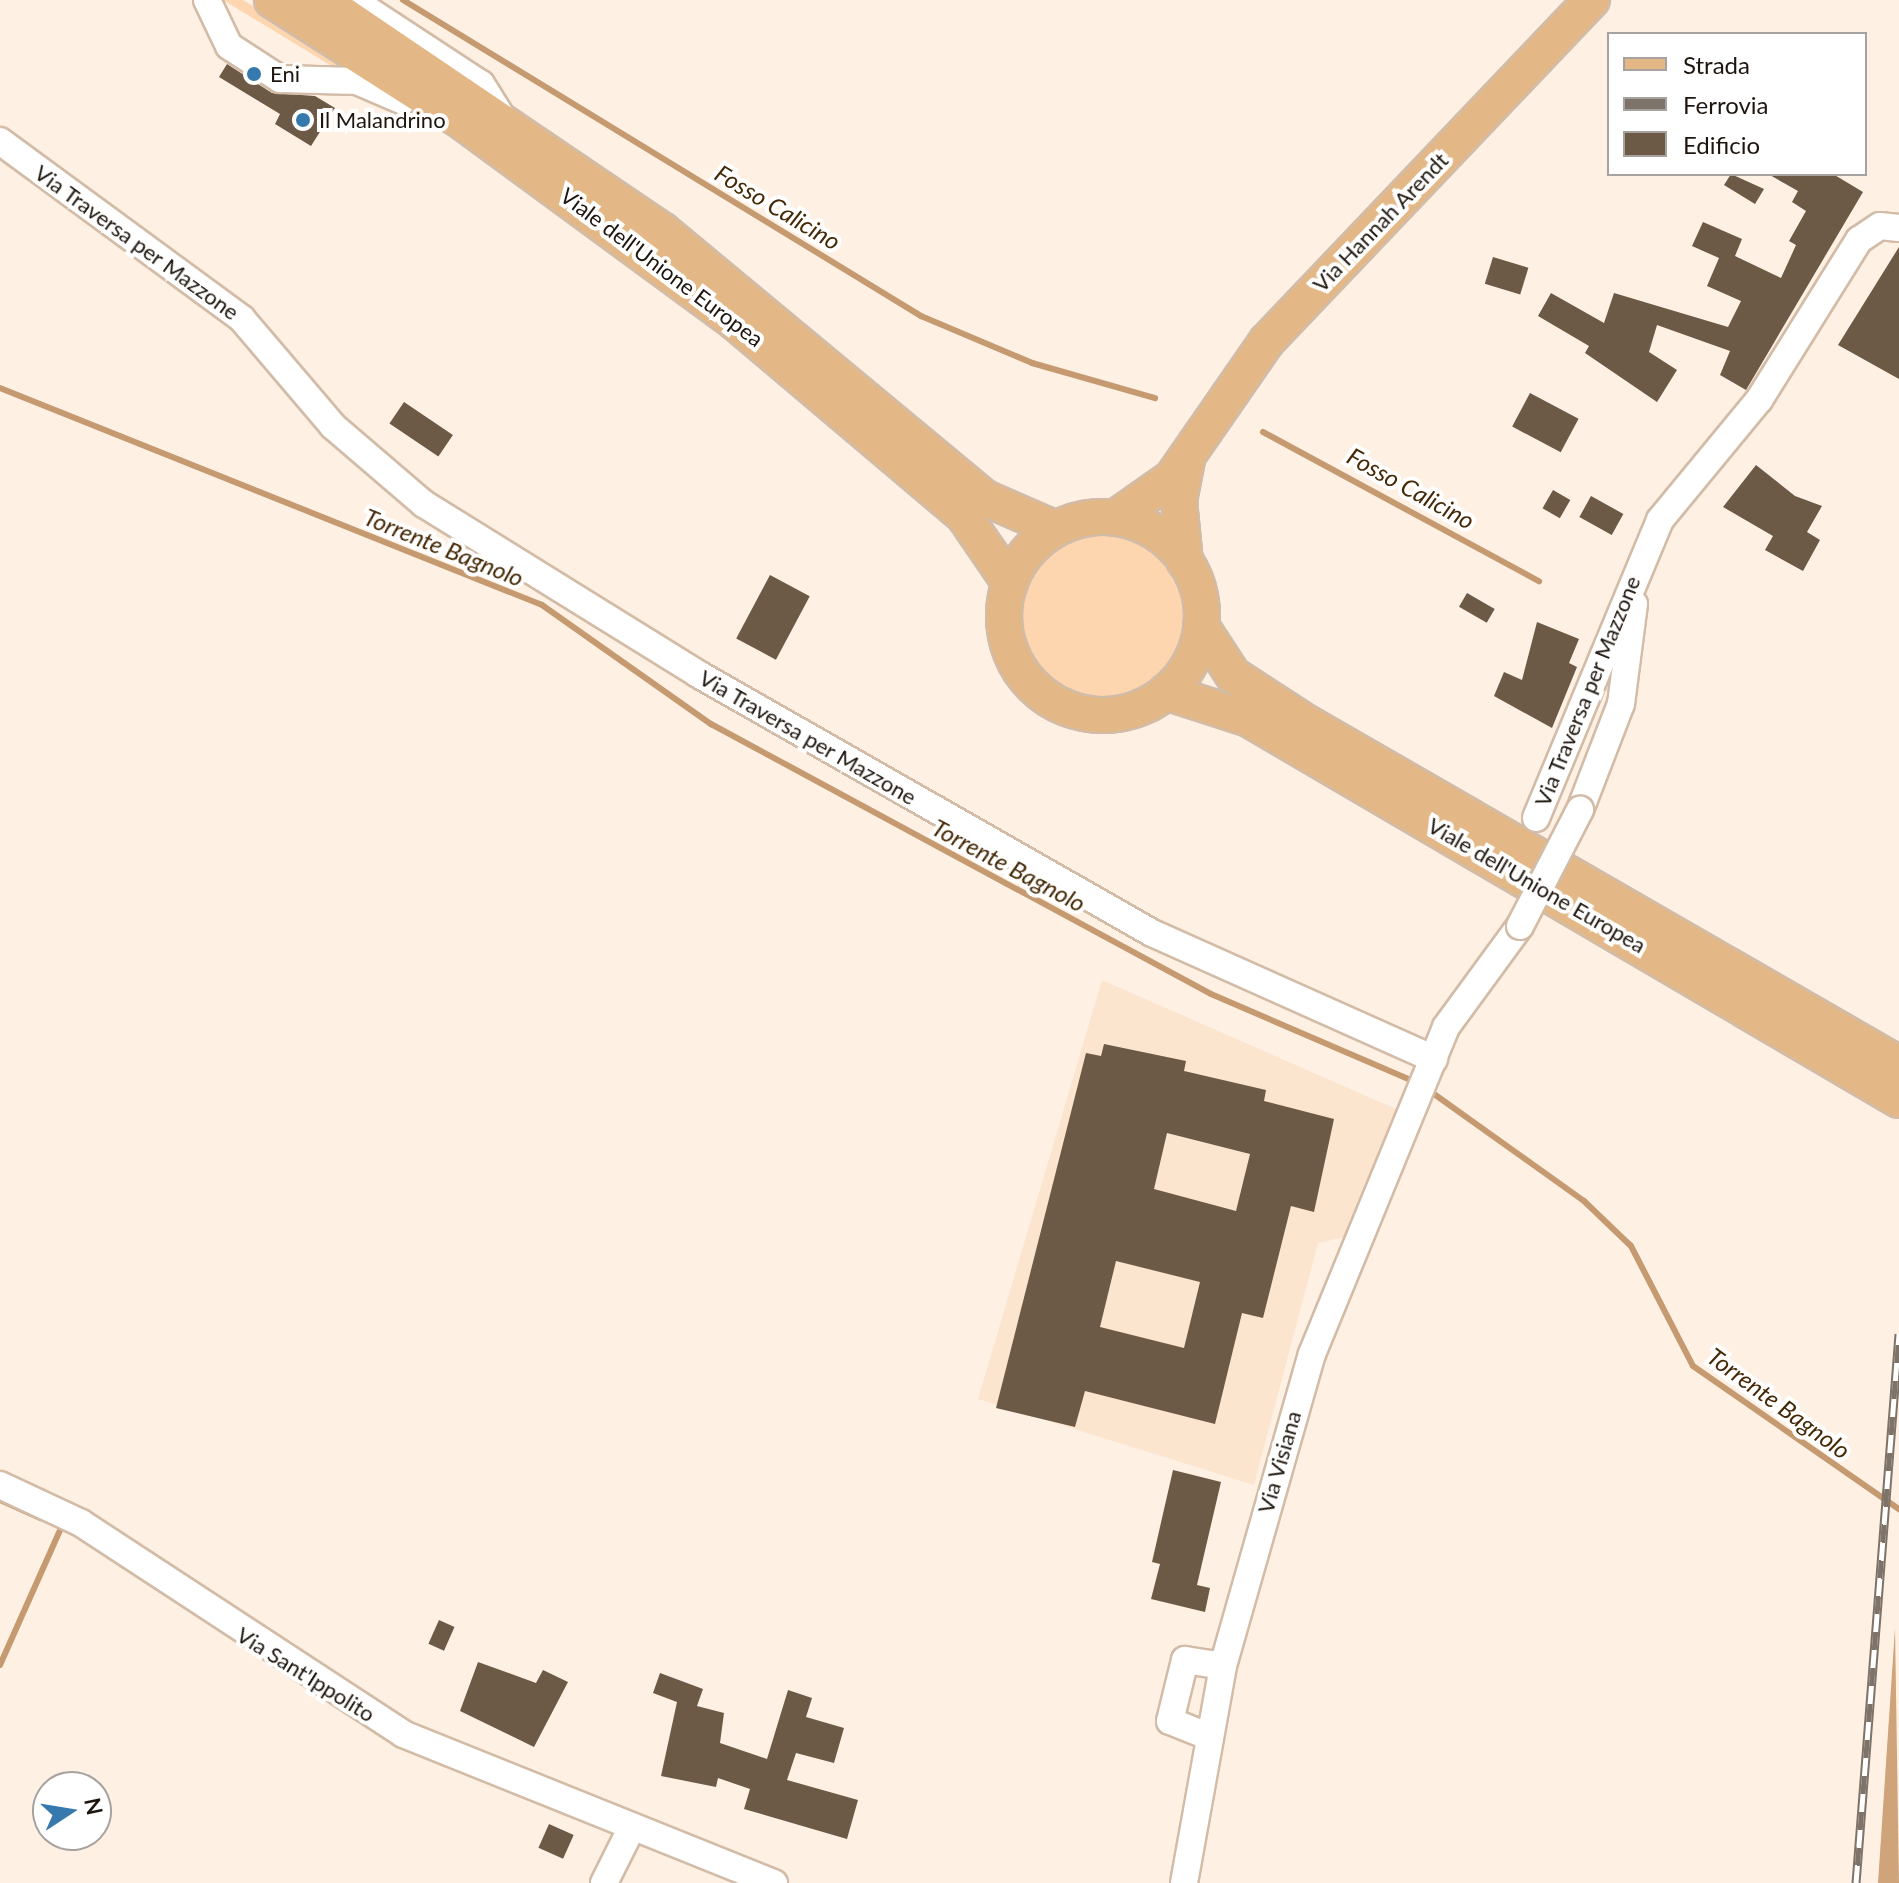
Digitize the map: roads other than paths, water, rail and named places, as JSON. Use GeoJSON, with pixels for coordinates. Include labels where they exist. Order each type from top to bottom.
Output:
{"type":"FeatureCollection","features":[{"type":"Feature","properties":{"kind":"main road","name":"Viale dell'Unione Europea"},"geometry":{"type":"LineString","coordinates":[[272,0],[613,229],[789,365],[944,499],[982,537],[1010,583]]}},
{"type":"Feature","properties":{"kind":"main road","name":"Viale dell'Unione Europea"},"geometry":{"type":"LineString","coordinates":[[322,0],[502,118],[663,231],[985,498],[1056,529]]}},
{"type":"Feature","properties":{"kind":"main road","name":"Via Hannah Arendt"},"geometry":{"type":"LineString","coordinates":[[1188,459],[1267,341],[1592,0]]}},
{"type":"Feature","properties":{"kind":"main road"},"geometry":{"type":"LineString","coordinates":[[1188,459],[1179,501],[1185,562],[1199,593],[1201,626],[1194,656],[1166,692],[1115,714],[1072,710],[1047,697],[1011,653],[1004,611],[1010,583],[1033,546],[1056,529],[1115,518],[1156,493],[1188,459]]}},
{"type":"Feature","properties":{"kind":"main road"},"geometry":{"type":"LineString","coordinates":[[1115,518],[1155,532],[1185,562]]}},
{"type":"Feature","properties":{"kind":"main road","name":"Viale dell'Unione Europea"},"geometry":{"type":"LineString","coordinates":[[1201,626],[1249,687],[1899,1064]]}},
{"type":"Feature","properties":{"kind":"main road","name":"Viale dell'Unione Europea"},"geometry":{"type":"LineString","coordinates":[[1166,692],[1249,719],[1899,1100]]}},
{"type":"Feature","properties":{"kind":"street"},"geometry":{"type":"LineString","coordinates":[[207,0],[229,46],[280,79],[383,88],[570,217],[613,229]]}},
{"type":"Feature","properties":{"kind":"street"},"geometry":{"type":"LineString","coordinates":[[353,0],[481,84],[502,118]]}},
{"type":"Feature","properties":{"kind":"street","name":"Via Traversa per Mazzone"},"geometry":{"type":"LineString","coordinates":[[0,141],[242,319],[333,426],[424,504],[698,674],[1152,933],[1432,1064],[1451,1018],[1520,926],[1580,810],[1621,704],[1639,564]]}},
{"type":"Feature","properties":{"kind":"street","name":"Via Traversa per Mazzone"},"geometry":{"type":"LineString","coordinates":[[1536,818],[1639,564],[1660,520],[1759,400],[1859,240],[1880,226],[1899,228]]}},
{"type":"Feature","properties":{"kind":"street","name":"Via Visiana"},"geometry":{"type":"LineString","coordinates":[[1184,1883],[1223,1666],[1312,1354],[1422,1095],[1432,1064]]}},
{"type":"Feature","properties":{"kind":"street","name":"Via Sant'Ippolito"},"geometry":{"type":"LineString","coordinates":[[0,1485],[81,1523],[403,1734],[733,1876]]}},
{"type":"Feature","properties":{"kind":"street"},"geometry":{"type":"LineString","coordinates":[[1210,1737],[1170,1721],[1185,1660],[1223,1666]]}},
{"type":"Feature","properties":{"kind":"street"},"geometry":{"type":"LineString","coordinates":[[604,1883],[630,1831]]}},
{"type":"Feature","properties":{"kind":"street"},"geometry":{"type":"LineString","coordinates":[[733,1876],[774,1883]]}},
{"type":"Feature","properties":{"kind":"waterway","name":"Fosso Calicino"},"geometry":{"type":"LineString","coordinates":[[403,0],[921,316],[1032,363],[1155,398]]}},
{"type":"Feature","properties":{"kind":"waterway","name":"Torrente Bagnolo"},"geometry":{"type":"LineString","coordinates":[[0,388],[542,605],[711,724],[1211,994],[1418,1083]]}},
{"type":"Feature","properties":{"kind":"waterway","name":"Fosso Calicino"},"geometry":{"type":"LineString","coordinates":[[1263,432],[1539,581]]}},
{"type":"Feature","properties":{"kind":"waterway","name":"Torrente Bagnolo"},"geometry":{"type":"LineString","coordinates":[[1427,1089],[1584,1201],[1631,1246],[1693,1366],[1899,1509]]}},
{"type":"Feature","properties":{"kind":"waterway"},"geometry":{"type":"LineString","coordinates":[[0,1500],[40,1518]]}},
{"type":"Feature","properties":{"kind":"waterway"},"geometry":{"type":"LineString","coordinates":[[0,1665],[61,1528]]}},
{"type":"Feature","properties":{"kind":"railway"},"geometry":{"type":"LineString","coordinates":[[1856,1883],[1899,1334]]}},
{"type":"Feature","properties":{"kind":"place","name":"Eni"},"geometry":{"type":"Point","coordinates":[254,74]}},
{"type":"Feature","properties":{"kind":"place","name":"Il Malandrino"},"geometry":{"type":"Point","coordinates":[303,120]}}]}
